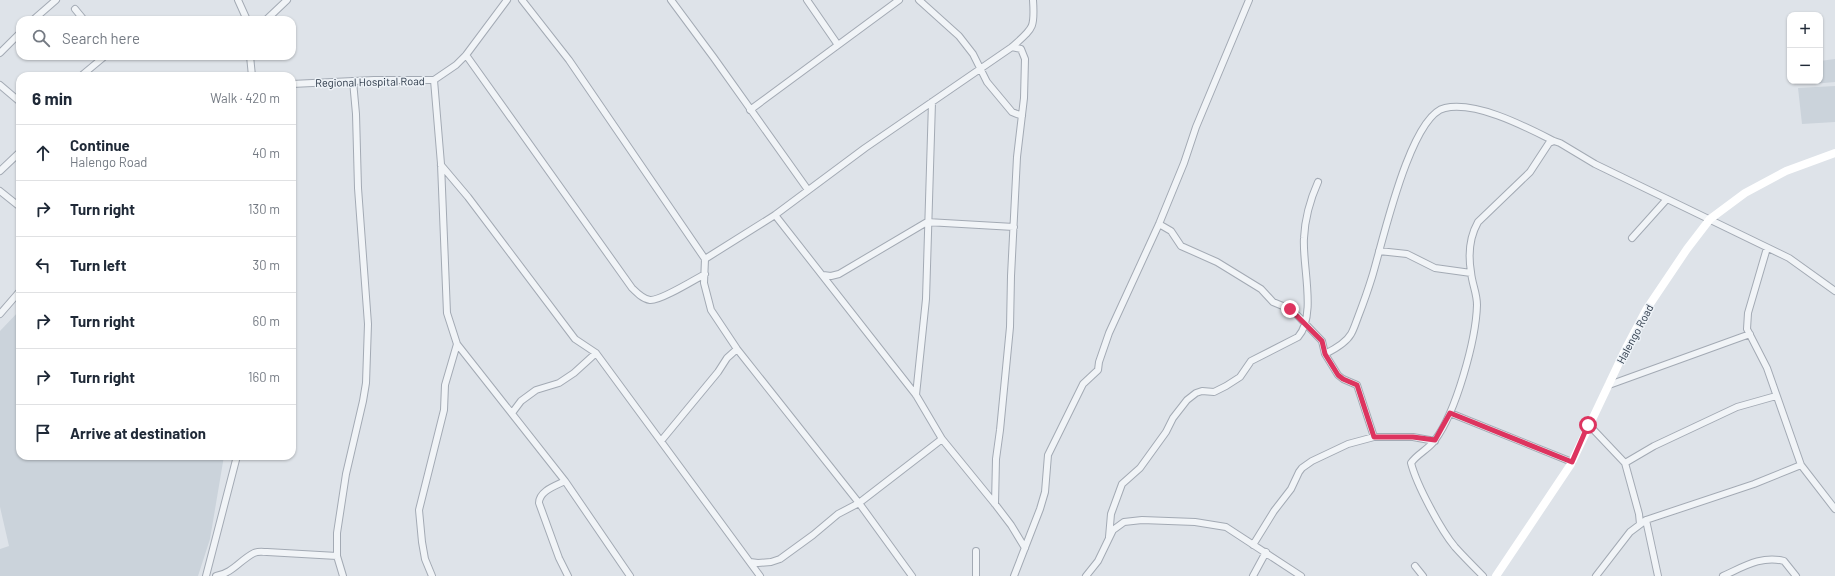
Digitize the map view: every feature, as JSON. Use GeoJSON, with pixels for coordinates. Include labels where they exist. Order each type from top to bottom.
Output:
{"type":"FeatureCollection","features":[{"type":"Feature","properties":{"kind":"street"},"geometry":{"type":"LineString","coordinates":[[38,16],[56,0]]}},
{"type":"Feature","properties":{"kind":"street"},"geometry":{"type":"LineString","coordinates":[[238,0],[245,16]]}},
{"type":"Feature","properties":{"kind":"street"},"geometry":{"type":"LineString","coordinates":[[270,16],[287,0]]}},
{"type":"Feature","properties":{"kind":"street","name":"Regional Hospital Road"},"geometry":{"type":"LineString","coordinates":[[296,84],[353,81],[434,80],[456,65],[466,55],[507,0]]}},
{"type":"Feature","properties":{"kind":"street"},"geometry":{"type":"LineString","coordinates":[[522,0],[569,60],[705,259],[705,292],[710,310],[737,349],[859,503],[912,576]]}},
{"type":"Feature","properties":{"kind":"street"},"geometry":{"type":"LineString","coordinates":[[671,0],[808,190]]}},
{"type":"Feature","properties":{"kind":"street"},"geometry":{"type":"LineString","coordinates":[[807,0],[838,45]]}},
{"type":"Feature","properties":{"kind":"street"},"geometry":{"type":"LineString","coordinates":[[750,110],[899,0]]}},
{"type":"Feature","properties":{"kind":"street"},"geometry":{"type":"LineString","coordinates":[[919,0],[959,36],[973,54],[987,82],[1004,104],[1012,112],[1022,116]]}},
{"type":"Feature","properties":{"kind":"street"},"geometry":{"type":"LineString","coordinates":[[705,259],[775,215],[932,102],[1012,47],[1031,30],[1034,23],[1033,0]]}},
{"type":"Feature","properties":{"kind":"street"},"geometry":{"type":"LineString","coordinates":[[1014,576],[1040,510],[1045,492],[1048,455],[1083,384],[1098,370],[1099,362],[1109,333],[1159,224],[1184,163],[1196,126],[1248,0]]}},
{"type":"Feature","properties":{"kind":"street"},"geometry":{"type":"LineString","coordinates":[[75,9],[81,16]]}},
{"type":"Feature","properties":{"kind":"street"},"geometry":{"type":"LineString","coordinates":[[0,53],[16,37]]}},
{"type":"Feature","properties":{"kind":"street"},"geometry":{"type":"LineString","coordinates":[[995,504],[996,458],[1010,327],[1017,157],[1024,98],[1025,60],[1021,49],[1012,47]]}},
{"type":"Feature","properties":{"kind":"street"},"geometry":{"type":"LineString","coordinates":[[466,55],[632,288],[638,294],[645,299],[656,300],[705,274]]}},
{"type":"Feature","properties":{"kind":"street"},"geometry":{"type":"LineString","coordinates":[[86,72],[100,60]]}},
{"type":"Feature","properties":{"kind":"street"},"geometry":{"type":"LineString","coordinates":[[250,60],[252,72]]}},
{"type":"Feature","properties":{"kind":"street"},"geometry":{"type":"LineString","coordinates":[[434,80],[441,164],[448,313],[457,344],[565,481],[630,576]]}},
{"type":"Feature","properties":{"kind":"street"},"geometry":{"type":"LineString","coordinates":[[343,576],[337,556],[336,533],[346,474],[363,401],[368,346],[368,324],[356,163],[356,114],[353,81]]}},
{"type":"Feature","properties":{"kind":"street"},"geometry":{"type":"LineString","coordinates":[[0,85],[16,99]]}},
{"type":"Feature","properties":{"kind":"street"},"geometry":{"type":"LineString","coordinates":[[916,396],[926,299],[927,222],[931,176],[932,102]]}},
{"type":"Feature","properties":{"kind":"street"},"geometry":{"type":"LineString","coordinates":[[1325,354],[1338,348],[1351,334],[1372,277],[1385,225],[1415,142],[1437,111],[1446,108],[1468,108],[1510,119],[1667,199],[1789,258],[1835,291]]}},
{"type":"Feature","properties":{"kind":"street"},"geometry":{"type":"LineString","coordinates":[[1483,576],[1456,548],[1446,535],[1415,474],[1412,463],[1413,460],[1435,440],[1450,413],[1472,339],[1477,305],[1476,288],[1471,273],[1469,242],[1478,222],[1530,172],[1549,143],[1554,141]]}},
{"type":"Feature","properties":{"kind":"street","name":"Halengo Road"},"geometry":{"type":"LineString","coordinates":[[1496,576],[1572,462],[1588,425],[1646,310],[1687,249],[1710,219],[1750,190],[1786,171],[1835,153]]}},
{"type":"Feature","properties":{"kind":"street"},"geometry":{"type":"LineString","coordinates":[[0,171],[16,156]]}},
{"type":"Feature","properties":{"kind":"street"},"geometry":{"type":"LineString","coordinates":[[441,164],[468,197],[575,339],[596,353],[759,576]]}},
{"type":"Feature","properties":{"kind":"street"},"geometry":{"type":"LineString","coordinates":[[1109,536],[1111,514],[1122,484],[1140,468],[1166,432],[1173,418],[1187,400],[1202,390],[1214,392],[1226,386],[1240,377],[1251,361],[1298,337],[1302,333],[1305,325],[1307,306],[1304,239],[1305,220],[1310,199],[1318,182]]}},
{"type":"Feature","properties":{"kind":"street"},"geometry":{"type":"LineString","coordinates":[[0,192],[16,204]]}},
{"type":"Feature","properties":{"kind":"street"},"geometry":{"type":"LineString","coordinates":[[1632,238],[1667,199]]}},
{"type":"Feature","properties":{"kind":"street"},"geometry":{"type":"LineString","coordinates":[[775,215],[916,396],[942,439],[1011,524],[1024,548]]}},
{"type":"Feature","properties":{"kind":"street"},"geometry":{"type":"LineString","coordinates":[[823,275],[831,276],[839,274],[927,222],[1014,227]]}},
{"type":"Feature","properties":{"kind":"street"},"geometry":{"type":"LineString","coordinates":[[1159,224],[1171,231],[1181,246],[1217,262],[1261,289],[1273,302],[1290,309],[1322,341],[1325,354],[1338,375],[1343,379],[1357,385],[1374,437]]}},
{"type":"Feature","properties":{"kind":"street"},"geometry":{"type":"LineString","coordinates":[[1768,248],[1748,313],[1746,325],[1767,368],[1801,465],[1835,509]]}},
{"type":"Feature","properties":{"kind":"street"},"geometry":{"type":"LineString","coordinates":[[1379,251],[1407,254],[1436,268],[1471,273]]}},
{"type":"Feature","properties":{"kind":"street"},"geometry":{"type":"LineString","coordinates":[[0,314],[16,296]]}},
{"type":"Feature","properties":{"kind":"street"},"geometry":{"type":"LineString","coordinates":[[1609,385],[1750,334]]}},
{"type":"Feature","properties":{"kind":"street"},"geometry":{"type":"LineString","coordinates":[[432,576],[426,560],[422,542],[419,510],[444,410],[445,385],[457,344]]}},
{"type":"Feature","properties":{"kind":"street"},"geometry":{"type":"LineString","coordinates":[[661,441],[718,372],[727,358],[737,349]]}},
{"type":"Feature","properties":{"kind":"street"},"geometry":{"type":"LineString","coordinates":[[512,413],[520,401],[536,390],[559,383],[596,353]]}},
{"type":"Feature","properties":{"kind":"street"},"geometry":{"type":"LineString","coordinates":[[1625,463],[1654,446],[1737,407],[1776,396]]}},
{"type":"Feature","properties":{"kind":"street"},"geometry":{"type":"LineString","coordinates":[[1450,413],[1572,462]]}},
{"type":"Feature","properties":{"kind":"street"},"geometry":{"type":"LineString","coordinates":[[1588,425],[1625,463],[1639,514],[1640,524]]}},
{"type":"Feature","properties":{"kind":"street"},"geometry":{"type":"LineString","coordinates":[[1253,545],[1274,511],[1291,489],[1302,468],[1318,458],[1348,444],[1374,437],[1413,437],[1435,440]]}},
{"type":"Feature","properties":{"kind":"street"},"geometry":{"type":"LineString","coordinates":[[750,562],[771,562],[780,559],[813,535],[838,514],[859,503],[942,439]]}},
{"type":"Feature","properties":{"kind":"street"},"geometry":{"type":"LineString","coordinates":[[207,576],[236,460]]}},
{"type":"Feature","properties":{"kind":"street"},"geometry":{"type":"LineString","coordinates":[[1596,576],[1630,532],[1646,520],[1754,484],[1801,465]]}},
{"type":"Feature","properties":{"kind":"street"},"geometry":{"type":"LineString","coordinates":[[565,481],[543,494],[539,498],[539,503],[559,558],[568,576]]}},
{"type":"Feature","properties":{"kind":"street"},"geometry":{"type":"LineString","coordinates":[[1086,576],[1098,561],[1113,530],[1124,522],[1142,520],[1195,522],[1226,527],[1301,576]]}},
{"type":"Feature","properties":{"kind":"street"},"geometry":{"type":"LineString","coordinates":[[1646,520],[1658,576]]}},
{"type":"Feature","properties":{"kind":"street"},"geometry":{"type":"LineString","coordinates":[[976,551],[976,576]]}},
{"type":"Feature","properties":{"kind":"street"},"geometry":{"type":"LineString","coordinates":[[216,576],[224,575],[235,569],[255,552],[337,556]]}},
{"type":"Feature","properties":{"kind":"street"},"geometry":{"type":"LineString","coordinates":[[1253,576],[1266,552]]}},
{"type":"Feature","properties":{"kind":"street"},"geometry":{"type":"LineString","coordinates":[[1723,576],[1746,565],[1767,558],[1784,561],[1796,576]]}},
{"type":"Feature","properties":{"kind":"street"},"geometry":{"type":"LineString","coordinates":[[1415,566],[1423,576]]}},
{"type":"Feature","properties":{"kind":"shaded area"},"geometry":{"type":"Polygon","coordinates":[[[1835,59],[1835,82],[1823,83],[1823,61],[1835,59]]]}},
{"type":"Feature","properties":{"kind":"shaded area"},"geometry":{"type":"Polygon","coordinates":[[[1835,86],[1835,122],[1802,124],[1798,88],[1835,86]]]}},
{"type":"Feature","properties":{"kind":"shaded area"},"geometry":{"type":"Polygon","coordinates":[[[16,314],[16,460],[223,460],[210,539],[198,576],[0,576],[0,549],[9,546],[0,507],[0,331],[16,314]]]}},
{"type":"Feature","properties":{"kind":"route"},"geometry":{"type":"LineString","coordinates":[[1290,309],[1322,341],[1325,354],[1332,368],[1338,375],[1343,379],[1357,385],[1374,437],[1413,437],[1435,440],[1450,413],[1572,462],[1588,425]]}}]}
